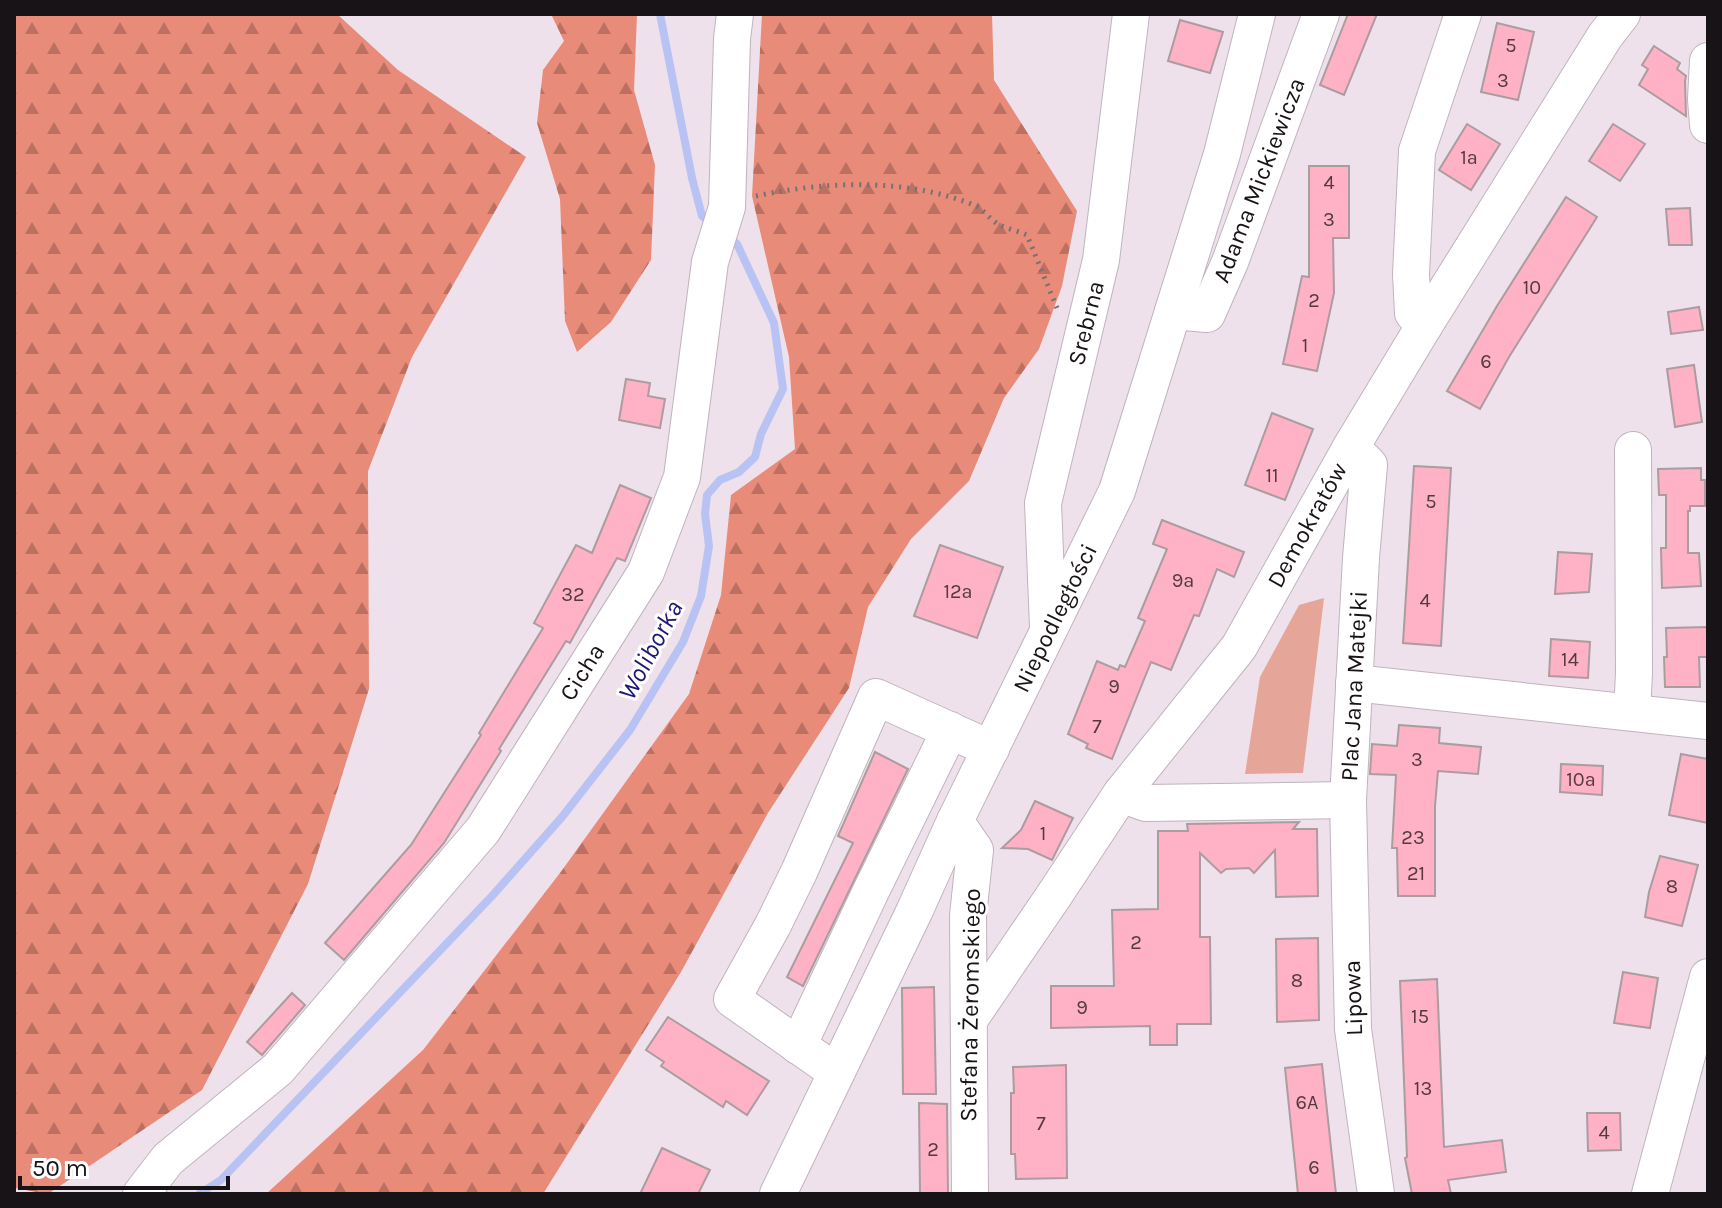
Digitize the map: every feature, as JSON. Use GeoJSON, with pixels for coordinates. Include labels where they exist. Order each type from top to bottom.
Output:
{"type":"FeatureCollection","features":[{"type":"Feature","properties":{"kind":"street","name":"Cicha"},"geometry":{"type":"LineString","coordinates":[[141,1194],[168,1159],[278,1069],[483,830],[646,572],[682,477],[710,262],[728,205],[735,14]]}},
{"type":"Feature","properties":{"kind":"street","name":"Srebrna"},"geometry":{"type":"LineString","coordinates":[[1049,630],[1043,503],[1101,260],[1131,14]]}},
{"type":"Feature","properties":{"kind":"street","name":"Niepodległości"},"geometry":{"type":"LineString","coordinates":[[778,1194],[955,821],[1117,491],[1222,154],[1257,14]]}},
{"type":"Feature","properties":{"kind":"street","name":"Adama Mickiewicza"},"geometry":{"type":"LineString","coordinates":[[1173,311],[1207,314],[1230,262],[1321,14]]}},
{"type":"Feature","properties":{"kind":"street"},"geometry":{"type":"LineString","coordinates":[[1424,326],[1413,313],[1411,274],[1417,151],[1463,14]]}},
{"type":"Feature","properties":{"kind":"street","name":"Demokratów"},"geometry":{"type":"LineString","coordinates":[[969,1020],[1121,794],[1239,647],[1351,447],[1424,326],[1605,36],[1622,14]]}},
{"type":"Feature","properties":{"kind":"street"},"geometry":{"type":"LineString","coordinates":[[1708,61],[1708,125]]}},
{"type":"Feature","properties":{"kind":"street","name":"Plac Jana Matejki"},"geometry":{"type":"LineString","coordinates":[[1121,794],[1146,803],[1348,800],[1369,465],[1351,447]]}},
{"type":"Feature","properties":{"kind":"street"},"geometry":{"type":"LineString","coordinates":[[1632,712],[1633,450]]}},
{"type":"Feature","properties":{"kind":"street"},"geometry":{"type":"LineString","coordinates":[[1354,683],[1708,721]]}},
{"type":"Feature","properties":{"kind":"street"},"geometry":{"type":"LineString","coordinates":[[836,1072],[732,999],[793,909],[876,697],[991,749]]}},
{"type":"Feature","properties":{"kind":"street"},"geometry":{"type":"LineString","coordinates":[[798,1046],[950,730]]}},
{"type":"Feature","properties":{"kind":"street","name":"Lipowa"},"geometry":{"type":"LineString","coordinates":[[1348,800],[1353,1029],[1376,1194]]}},
{"type":"Feature","properties":{"kind":"street","name":"Stefana Żeromskiego"},"geometry":{"type":"LineString","coordinates":[[955,821],[975,850],[968,916],[970,1194]]}},
{"type":"Feature","properties":{"kind":"street"},"geometry":{"type":"LineString","coordinates":[[871,891],[914,912]]}},
{"type":"Feature","properties":{"kind":"street"},"geometry":{"type":"LineString","coordinates":[[1650,1194],[1708,977]]}},
{"type":"Feature","properties":{"kind":"path"},"geometry":{"type":"LineString","coordinates":[[728,205],[767,194],[849,186],[901,186],[957,199],[980,207],[996,223],[1027,235],[1060,315]]}},
{"type":"Feature","properties":{"kind":"green space"},"geometry":{"type":"Polygon","coordinates":[[[14,14],[337,14],[398,70],[526,157],[412,357],[368,471],[369,689],[308,884],[202,1090],[48,1194],[14,1188],[14,14]]]}},
{"type":"Feature","properties":{"kind":"green space"},"geometry":{"type":"Polygon","coordinates":[[[551,14],[637,14],[634,90],[655,165],[651,260],[611,322],[577,352],[565,321],[560,199],[537,123],[543,70],[564,41],[551,14]]]}},
{"type":"Feature","properties":{"kind":"green space"},"geometry":{"type":"Polygon","coordinates":[[[762,14],[992,14],[994,80],[1077,211],[1062,286],[1039,349],[1004,398],[969,481],[911,539],[868,607],[849,688],[768,813],[681,972],[543,1194],[266,1194],[423,1050],[560,873],[689,694],[721,595],[731,495],[795,449],[789,357],[752,196],[762,14]]]}},
{"type":"Feature","properties":{"kind":"shaded area"},"geometry":{"type":"Polygon","coordinates":[[[1324,598],[1303,773],[1245,774],[1260,677],[1299,605],[1324,598]]]}},
{"type":"Feature","properties":{"kind":"building"},"geometry":{"type":"Polygon","coordinates":[[[1348,14],[1377,14],[1344,95],[1320,85],[1348,14]]]}},
{"type":"Feature","properties":{"kind":"building"},"geometry":{"type":"Polygon","coordinates":[[[1180,20],[1223,32],[1210,73],[1168,61],[1180,20]]]}},
{"type":"Feature","properties":{"kind":"building"},"geometry":{"type":"Polygon","coordinates":[[[1497,23],[1534,32],[1518,100],[1481,92],[1497,23]]]}},
{"type":"Feature","properties":{"kind":"building"},"geometry":{"type":"Polygon","coordinates":[[[1654,46],[1680,63],[1677,69],[1686,76],[1686,116],[1639,85],[1648,69],[1642,65],[1654,46]]]}},
{"type":"Feature","properties":{"kind":"building"},"geometry":{"type":"Polygon","coordinates":[[[1467,124],[1500,144],[1471,190],[1439,170],[1467,124]]]}},
{"type":"Feature","properties":{"kind":"building"},"geometry":{"type":"Polygon","coordinates":[[[1613,124],[1645,144],[1620,181],[1589,161],[1613,124]]]}},
{"type":"Feature","properties":{"kind":"building"},"geometry":{"type":"Polygon","coordinates":[[[1309,166],[1349,166],[1349,238],[1333,238],[1334,293],[1317,371],[1283,364],[1302,276],[1309,277],[1309,166]]]}},
{"type":"Feature","properties":{"kind":"building"},"geometry":{"type":"Polygon","coordinates":[[[1566,197],[1597,217],[1480,409],[1447,391],[1566,197]]]}},
{"type":"Feature","properties":{"kind":"building"},"geometry":{"type":"Polygon","coordinates":[[[1690,208],[1692,245],[1669,245],[1666,209],[1690,208]]]}},
{"type":"Feature","properties":{"kind":"building"},"geometry":{"type":"Polygon","coordinates":[[[1699,307],[1703,330],[1671,334],[1668,312],[1699,307]]]}},
{"type":"Feature","properties":{"kind":"building"},"geometry":{"type":"Polygon","coordinates":[[[1694,365],[1702,422],[1675,427],[1667,369],[1694,365]]]}},
{"type":"Feature","properties":{"kind":"building"},"geometry":{"type":"Polygon","coordinates":[[[626,379],[650,383],[648,396],[665,399],[660,428],[619,420],[626,379]]]}},
{"type":"Feature","properties":{"kind":"building"},"geometry":{"type":"Polygon","coordinates":[[[1272,413],[1313,429],[1285,500],[1245,485],[1272,413]]]}},
{"type":"Feature","properties":{"kind":"building"},"geometry":{"type":"Polygon","coordinates":[[[1414,466],[1451,468],[1441,646],[1403,643],[1414,466]]]}},
{"type":"Feature","properties":{"kind":"building"},"geometry":{"type":"Polygon","coordinates":[[[1701,468],[1701,480],[1705,480],[1705,506],[1690,506],[1688,511],[1688,553],[1699,553],[1701,586],[1662,588],[1661,548],[1666,548],[1666,495],[1659,495],[1658,469],[1701,468]]]}},
{"type":"Feature","properties":{"kind":"building"},"geometry":{"type":"Polygon","coordinates":[[[620,485],[651,498],[625,561],[617,558],[570,643],[566,641],[444,843],[344,960],[325,943],[411,845],[481,735],[479,733],[543,628],[534,623],[576,545],[592,553],[620,485]]]}},
{"type":"Feature","properties":{"kind":"building"},"geometry":{"type":"Polygon","coordinates":[[[1162,520],[1244,552],[1234,577],[1217,569],[1199,616],[1194,615],[1171,670],[1151,662],[1112,759],[1086,748],[1088,744],[1068,734],[1097,661],[1118,670],[1120,665],[1125,667],[1145,621],[1138,618],[1167,549],[1153,544],[1162,520]]]}},
{"type":"Feature","properties":{"kind":"building"},"geometry":{"type":"Polygon","coordinates":[[[940,545],[1003,567],[977,638],[914,616],[940,545]]]}},
{"type":"Feature","properties":{"kind":"building"},"geometry":{"type":"Polygon","coordinates":[[[1558,552],[1592,554],[1589,592],[1555,594],[1558,552]]]}},
{"type":"Feature","properties":{"kind":"building"},"geometry":{"type":"Polygon","coordinates":[[[1708,627],[1708,657],[1699,657],[1700,687],[1665,687],[1666,628],[1708,627]]]}},
{"type":"Feature","properties":{"kind":"building"},"geometry":{"type":"Polygon","coordinates":[[[1551,639],[1590,642],[1588,678],[1549,676],[1551,639]]]}},
{"type":"Feature","properties":{"kind":"building"},"geometry":{"type":"Polygon","coordinates":[[[1399,725],[1440,728],[1439,743],[1481,747],[1478,774],[1438,771],[1435,896],[1398,896],[1397,848],[1392,848],[1396,775],[1370,774],[1372,744],[1397,746],[1399,725]]]}},
{"type":"Feature","properties":{"kind":"building"},"geometry":{"type":"Polygon","coordinates":[[[875,752],[908,769],[803,986],[787,977],[853,843],[838,836],[875,752]]]}},
{"type":"Feature","properties":{"kind":"building"},"geometry":{"type":"Polygon","coordinates":[[[1681,754],[1708,759],[1708,823],[1669,815],[1681,754]]]}},
{"type":"Feature","properties":{"kind":"building"},"geometry":{"type":"Polygon","coordinates":[[[1561,764],[1603,766],[1602,795],[1560,792],[1561,764]]]}},
{"type":"Feature","properties":{"kind":"building"},"geometry":{"type":"Polygon","coordinates":[[[1035,801],[1073,818],[1052,860],[1028,849],[1002,848],[1021,830],[1035,801]]]}},
{"type":"Feature","properties":{"kind":"building"},"geometry":{"type":"Polygon","coordinates":[[[1299,822],[1293,829],[1317,829],[1318,896],[1276,897],[1275,850],[1254,873],[1249,868],[1226,869],[1221,873],[1200,853],[1200,937],[1210,937],[1211,1024],[1177,1024],[1177,1045],[1150,1045],[1150,1026],[1051,1028],[1051,986],[1114,986],[1112,910],[1158,909],[1158,831],[1188,831],[1187,824],[1299,822]]]}},
{"type":"Feature","properties":{"kind":"building"},"geometry":{"type":"Polygon","coordinates":[[[1660,856],[1698,865],[1682,926],[1645,917],[1660,856]]]}},
{"type":"Feature","properties":{"kind":"building"},"geometry":{"type":"Polygon","coordinates":[[[1318,938],[1319,1020],[1277,1022],[1276,939],[1318,938]]]}},
{"type":"Feature","properties":{"kind":"building"},"geometry":{"type":"Polygon","coordinates":[[[1623,972],[1658,978],[1650,1028],[1614,1023],[1623,972]]]}},
{"type":"Feature","properties":{"kind":"building"},"geometry":{"type":"Polygon","coordinates":[[[1437,979],[1444,1147],[1502,1140],[1506,1172],[1448,1180],[1451,1194],[1412,1194],[1405,1158],[1400,981],[1437,979]]]}},
{"type":"Feature","properties":{"kind":"building"},"geometry":{"type":"Polygon","coordinates":[[[934,987],[936,1094],[903,1094],[902,988],[934,987]]]}},
{"type":"Feature","properties":{"kind":"building"},"geometry":{"type":"Polygon","coordinates":[[[292,993],[305,1005],[262,1055],[247,1042],[292,993]]]}},
{"type":"Feature","properties":{"kind":"building"},"geometry":{"type":"Polygon","coordinates":[[[668,1017],[769,1081],[747,1115],[726,1101],[723,1107],[661,1066],[664,1062],[646,1050],[668,1017]]]}},
{"type":"Feature","properties":{"kind":"building"},"geometry":{"type":"Polygon","coordinates":[[[1322,1064],[1336,1194],[1298,1194],[1285,1068],[1322,1064]]]}},
{"type":"Feature","properties":{"kind":"building"},"geometry":{"type":"Polygon","coordinates":[[[1066,1065],[1067,1178],[1016,1179],[1015,1154],[1011,1154],[1013,1067],[1066,1065]]]}},
{"type":"Feature","properties":{"kind":"building"},"geometry":{"type":"Polygon","coordinates":[[[919,1103],[947,1104],[948,1194],[920,1194],[919,1103]]]}},
{"type":"Feature","properties":{"kind":"building"},"geometry":{"type":"Polygon","coordinates":[[[1587,1113],[1620,1113],[1621,1150],[1588,1151],[1587,1113]]]}},
{"type":"Feature","properties":{"kind":"building"},"geometry":{"type":"Polygon","coordinates":[[[662,1148],[710,1170],[698,1194],[640,1194],[662,1148]]]}},
{"type":"Feature","properties":{"kind":"waterway","name":"Woliborka"},"geometry":{"type":"LineString","coordinates":[[660,14],[692,178],[702,216],[712,224]]}},
{"type":"Feature","properties":{"kind":"waterway","name":"Woliborka"},"geometry":{"type":"LineString","coordinates":[[199,1194],[221,1180],[492,896],[562,817],[630,730],[683,642],[701,596],[709,546],[705,514],[707,495],[720,480],[739,472],[755,457],[761,434],[783,389],[774,323],[737,244],[729,237]]}}]}
